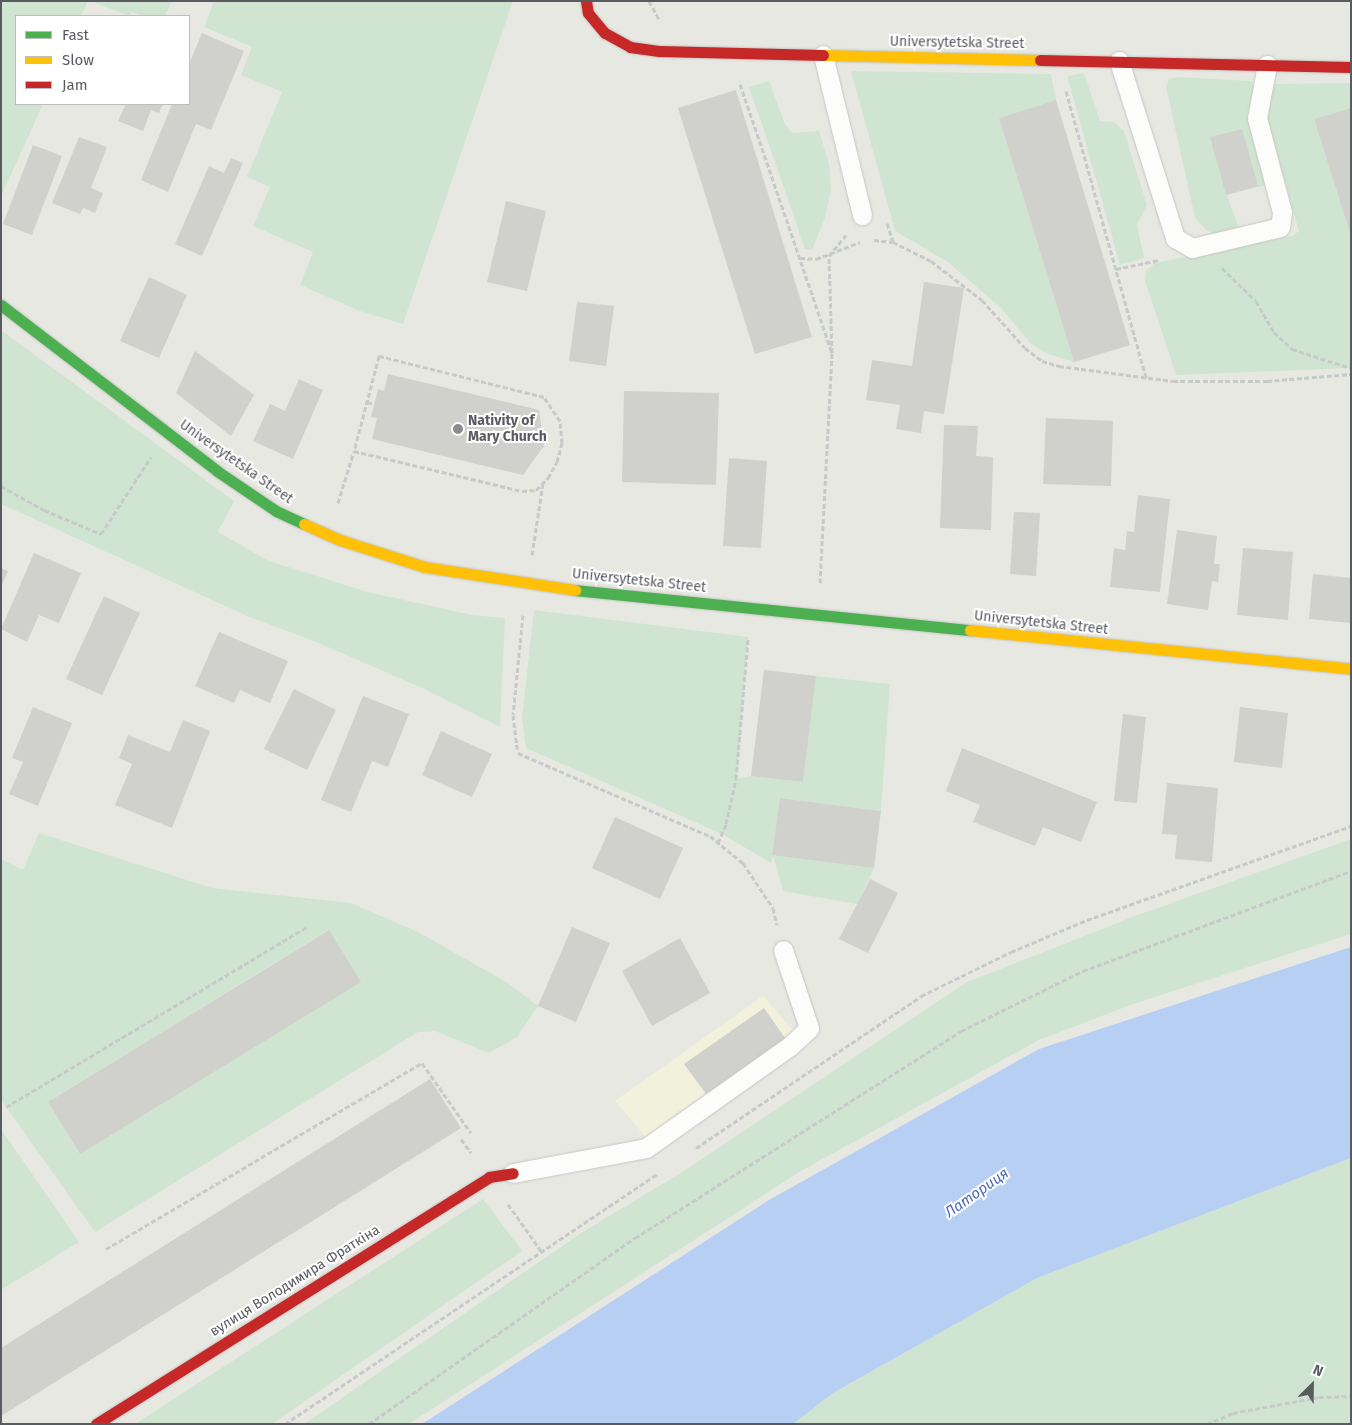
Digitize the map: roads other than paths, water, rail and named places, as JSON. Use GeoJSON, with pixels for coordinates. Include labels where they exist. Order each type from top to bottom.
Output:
{"type":"FeatureCollection","features":[{"type":"Feature","properties":{"kind":"main road","name":"Universytetska Street"},"geometry":{"type":"LineString","coordinates":[[586,1],[588,13],[605,33],[630,47],[659,51],[1351,67]]}},
{"type":"Feature","properties":{"kind":"main road","name":"Universytetska Street"},"geometry":{"type":"LineString","coordinates":[[1,305],[167,432],[276,511],[340,540],[425,567],[527,585],[1351,669]]}},
{"type":"Feature","properties":{"kind":"main road","name":"вулиця Володимира Фраткіна"},"geometry":{"type":"LineString","coordinates":[[96,1424],[489,1177],[513,1173]]}},
{"type":"Feature","properties":{"kind":"lane"},"geometry":{"type":"LineString","coordinates":[[823,55],[862,215]]}},
{"type":"Feature","properties":{"kind":"lane"},"geometry":{"type":"LineString","coordinates":[[1119,61],[1176,238],[1192,248],[1280,227],[1282,212],[1257,118],[1267,65]]}},
{"type":"Feature","properties":{"kind":"lane"},"geometry":{"type":"LineString","coordinates":[[513,1173],[646,1148],[790,1046],[808,1028],[783,950]]}},
{"type":"Feature","properties":{"kind":"water","name":"Латориця"},"geometry":{"type":"Polygon","coordinates":[[[1351,947],[1351,1158],[1037,1278],[833,1393],[793,1424],[422,1424],[769,1200],[1039,1049],[1351,947]]]}},
{"type":"Feature","properties":{"kind":"place","name":"Nativity of Mary Church"},"geometry":{"type":"Point","coordinates":[458,429]}}]}
